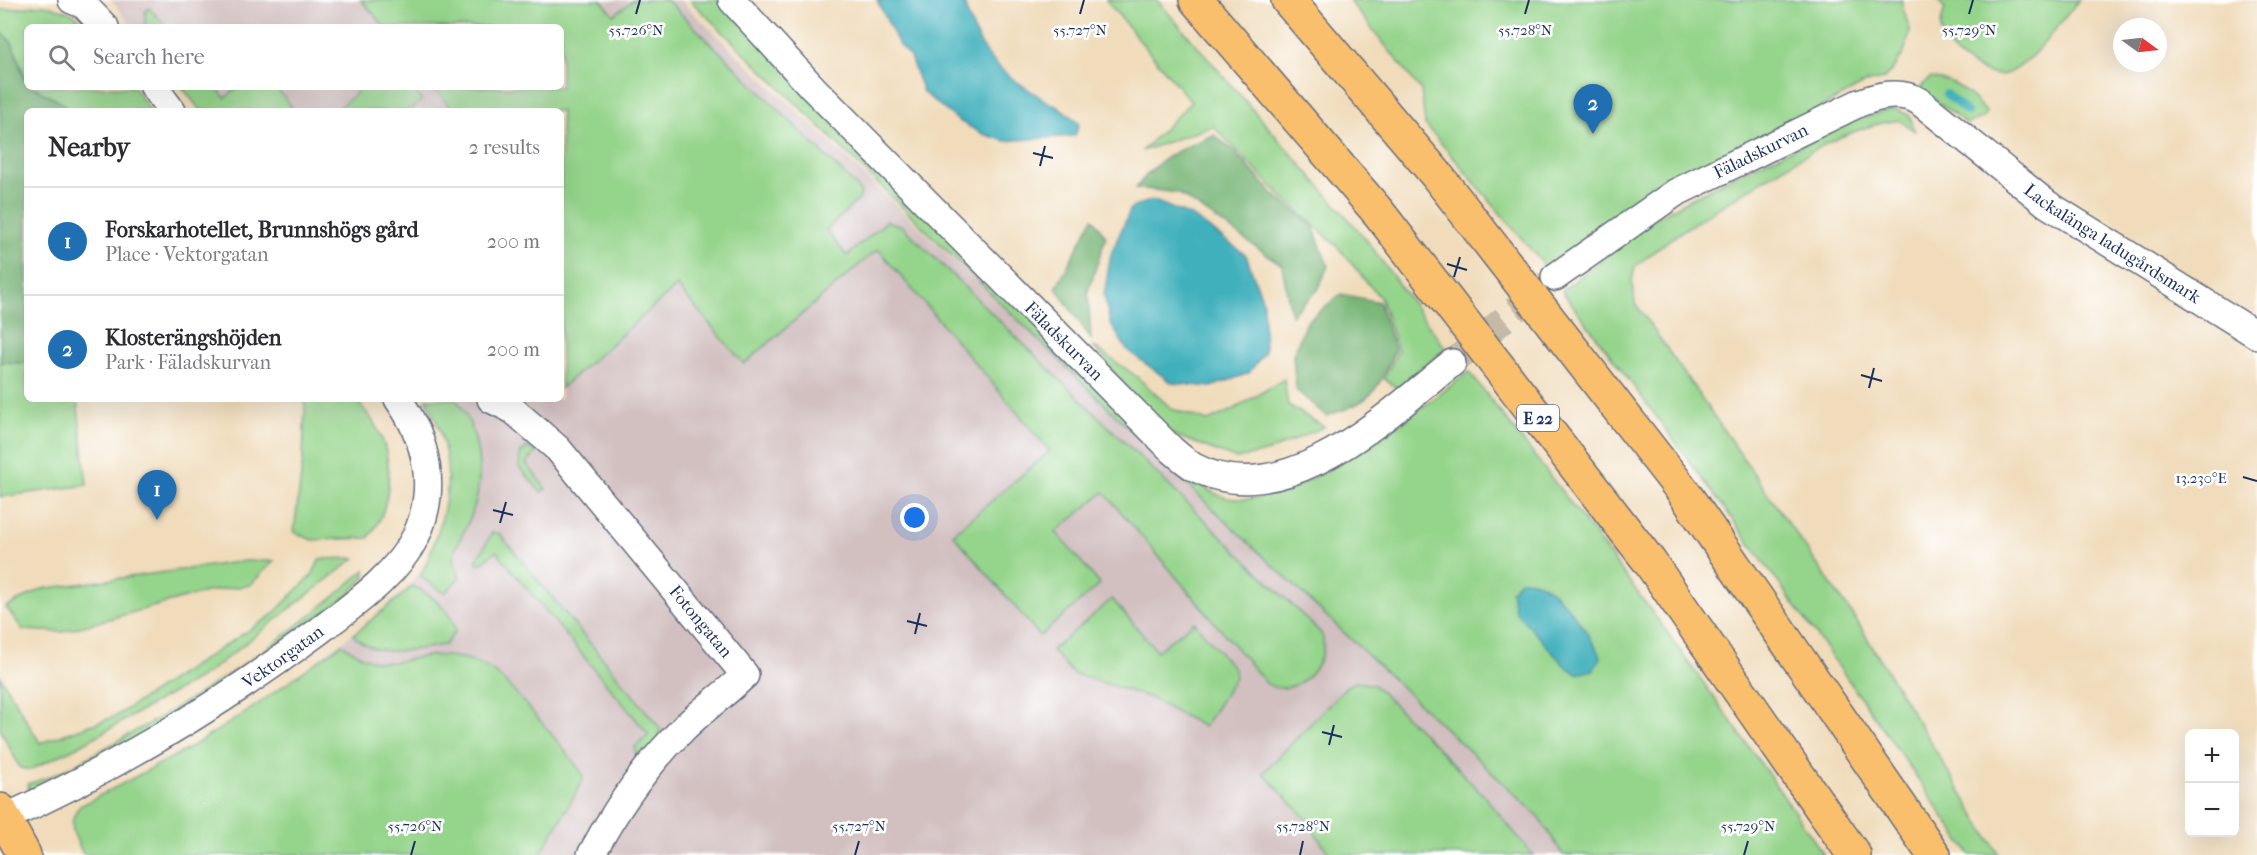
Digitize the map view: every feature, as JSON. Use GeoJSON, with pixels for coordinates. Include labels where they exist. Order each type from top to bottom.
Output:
{"type":"FeatureCollection","features":[{"type":"Feature","properties":{"kind":"main road","name":"E 22"},"geometry":{"type":"LineString","coordinates":[[1196,0],[1379,213],[1642,551],[1854,855]]}},
{"type":"Feature","properties":{"kind":"main road"},"geometry":{"type":"LineString","coordinates":[[1288,0],[1435,173],[1682,490],[1934,855]]}},
{"type":"Feature","properties":{"kind":"main road"},"geometry":{"type":"LineString","coordinates":[[1,816],[24,855]]}},
{"type":"Feature","properties":{"kind":"street"},"geometry":{"type":"LineString","coordinates":[[72,0],[84,5],[102,24]]}},
{"type":"Feature","properties":{"kind":"street","name":"Fäladskurvan"},"geometry":{"type":"LineString","coordinates":[[732,0],[936,212],[1172,450],[1194,466],[1235,478],[1256,480],[1296,470],[1350,442],[1452,363]]}},
{"type":"Feature","properties":{"kind":"street"},"geometry":{"type":"LineString","coordinates":[[156,90],[170,108]]}},
{"type":"Feature","properties":{"kind":"street","name":"Fäladskurvan"},"geometry":{"type":"LineString","coordinates":[[1555,277],[1675,193],[1782,139],[1877,96],[1912,97],[1972,144]]}},
{"type":"Feature","properties":{"kind":"street","name":"Lackalänga ladugårdsmark"},"geometry":{"type":"LineString","coordinates":[[1972,144],[2047,204],[2257,335]]}},
{"type":"Feature","properties":{"kind":"street","name":"Vektorgatan"},"geometry":{"type":"LineString","coordinates":[[1,816],[164,736],[267,670],[346,610],[384,576],[408,550],[416,536],[428,487],[426,459],[418,432],[400,402]]}},
{"type":"Feature","properties":{"kind":"street","name":"Fotongatan"},"geometry":{"type":"LineString","coordinates":[[497,402],[513,410],[558,449],[745,675],[683,729],[642,777],[611,819],[591,855]]}},
{"type":"Feature","properties":{"kind":"shaded area"},"geometry":{"type":"Polygon","coordinates":[[[111,0],[680,0],[1533,810],[1563,855],[96,855],[291,683],[405,591],[425,563],[445,513],[452,478],[441,425],[429,402],[564,402],[564,108],[198,108],[183,90],[564,90],[564,24],[131,24],[111,0]]]}},
{"type":"Feature","properties":{"kind":"green space"},"geometry":{"type":"Polygon","coordinates":[[[361,0],[601,0],[614,15],[633,0],[667,0],[857,187],[861,193],[860,198],[826,230],[847,256],[887,221],[902,226],[1321,633],[1322,655],[1316,666],[1299,683],[1288,687],[1277,688],[1266,683],[1104,492],[1056,532],[1100,584],[1040,636],[953,534],[1050,451],[878,249],[744,364],[677,286],[564,385],[564,108],[451,108],[436,90],[564,90],[564,24],[382,24],[361,0]]]}},
{"type":"Feature","properties":{"kind":"green space"},"geometry":{"type":"Polygon","coordinates":[[[690,0],[718,0],[1194,481],[1213,493],[1235,499],[1262,497],[1292,487],[1324,472],[1389,431],[1469,372],[1651,610],[1824,855],[1563,855],[1538,816],[1178,476],[690,0]]]}},
{"type":"Feature","properties":{"kind":"green space"},"geometry":{"type":"Polygon","coordinates":[[[1106,0],[1157,0],[1365,238],[1446,349],[1397,388],[1384,379],[1398,351],[1381,299],[1337,246],[1282,197],[1213,126],[1142,151],[1191,102],[1106,0]]]}},
{"type":"Feature","properties":{"kind":"green space"},"geometry":{"type":"Polygon","coordinates":[[[1349,0],[1903,0],[1901,1],[1910,31],[1904,53],[1884,79],[1868,82],[1821,107],[1549,271],[1425,124],[1421,90],[1349,0]]]}},
{"type":"Feature","properties":{"kind":"green space"},"geometry":{"type":"Polygon","coordinates":[[[1937,0],[2079,0],[2028,60],[2018,68],[2002,75],[1988,73],[1973,66],[1950,47],[1941,32],[1945,8],[1937,0]]]}},
{"type":"Feature","properties":{"kind":"green space"},"geometry":{"type":"Polygon","coordinates":[[[44,5],[69,12],[85,24],[24,24],[24,74],[12,43],[0,31],[0,10],[44,5]]]}},
{"type":"Feature","properties":{"kind":"green space"},"geometry":{"type":"Polygon","coordinates":[[[149,8],[164,24],[145,24],[145,12],[149,8]]]}},
{"type":"Feature","properties":{"kind":"green space"},"geometry":{"type":"Polygon","coordinates":[[[0,31],[12,43],[24,78],[24,90],[38,90],[65,105],[65,108],[24,108],[24,363],[0,362],[0,31]]]}},
{"type":"Feature","properties":{"kind":"green space"},"geometry":{"type":"Polygon","coordinates":[[[1930,78],[1955,84],[1986,112],[1985,117],[1966,124],[1920,88],[1930,78]]]}},
{"type":"Feature","properties":{"kind":"green space"},"geometry":{"type":"Polygon","coordinates":[[[38,90],[136,90],[148,108],[65,108],[65,105],[38,90]]]}},
{"type":"Feature","properties":{"kind":"green space"},"geometry":{"type":"Polygon","coordinates":[[[184,90],[218,90],[225,98],[234,90],[278,90],[293,108],[199,108],[184,90]]]}},
{"type":"Feature","properties":{"kind":"green space"},"geometry":{"type":"Polygon","coordinates":[[[360,90],[414,90],[422,100],[413,108],[338,108],[360,90]]]}},
{"type":"Feature","properties":{"kind":"green space"},"geometry":{"type":"Polygon","coordinates":[[[1893,109],[1909,115],[1915,131],[1899,120],[1878,124],[1836,139],[1778,171],[1687,228],[1635,267],[1632,281],[1635,303],[1858,623],[1999,855],[1970,855],[1770,570],[1562,291],[1650,221],[1737,174],[1861,118],[1893,109]]]}},
{"type":"Feature","properties":{"kind":"green space"},"geometry":{"type":"Polygon","coordinates":[[[1214,135],[1234,151],[1273,194],[1313,226],[1328,266],[1318,290],[1291,315],[1282,265],[1178,193],[1136,188],[1161,162],[1190,145],[1214,135]]]}},
{"type":"Feature","properties":{"kind":"green space"},"geometry":{"type":"Polygon","coordinates":[[[1093,218],[1106,237],[1088,291],[1091,339],[1056,288],[1093,218]]]}},
{"type":"Feature","properties":{"kind":"green space"},"geometry":{"type":"Polygon","coordinates":[[[1341,294],[1379,302],[1395,350],[1383,377],[1371,394],[1354,405],[1326,416],[1296,390],[1293,355],[1306,322],[1341,294]]]}},
{"type":"Feature","properties":{"kind":"green space"},"geometry":{"type":"Polygon","coordinates":[[[1092,345],[1136,376],[1172,409],[1208,421],[1233,410],[1284,379],[1288,405],[1324,427],[1272,450],[1237,459],[1161,430],[1092,345]]]}},
{"type":"Feature","properties":{"kind":"green space"},"geometry":{"type":"Polygon","coordinates":[[[0,362],[24,363],[24,402],[77,402],[87,485],[0,497],[0,362]]]}},
{"type":"Feature","properties":{"kind":"green space"},"geometry":{"type":"Polygon","coordinates":[[[304,402],[358,402],[371,418],[381,438],[386,452],[388,483],[382,512],[368,538],[312,540],[294,532],[303,460],[304,402]]]}},
{"type":"Feature","properties":{"kind":"green space"},"geometry":{"type":"Polygon","coordinates":[[[427,402],[458,402],[471,426],[479,471],[476,502],[453,559],[460,577],[445,593],[421,577],[438,531],[447,488],[444,446],[427,402]]]}},
{"type":"Feature","properties":{"kind":"green space"},"geometry":{"type":"Polygon","coordinates":[[[527,447],[537,452],[526,463],[546,489],[541,492],[519,467],[520,454],[527,447]]]}},
{"type":"Feature","properties":{"kind":"green space"},"geometry":{"type":"Polygon","coordinates":[[[492,533],[499,533],[660,728],[660,740],[643,757],[636,757],[635,747],[649,735],[496,551],[480,564],[476,562],[492,533]]]}},
{"type":"Feature","properties":{"kind":"green space"},"geometry":{"type":"Polygon","coordinates":[[[355,558],[206,674],[79,746],[30,770],[20,768],[0,729],[0,676],[40,743],[116,716],[271,616],[312,575],[320,559],[355,558]]]}},
{"type":"Feature","properties":{"kind":"green space"},"geometry":{"type":"Polygon","coordinates":[[[245,561],[274,561],[250,585],[206,592],[62,632],[23,630],[6,607],[42,589],[245,561]]]}},
{"type":"Feature","properties":{"kind":"green space"},"geometry":{"type":"Polygon","coordinates":[[[365,570],[365,577],[346,597],[149,733],[37,790],[29,790],[27,784],[61,772],[82,761],[213,685],[306,619],[365,570]]]}},
{"type":"Feature","properties":{"kind":"green space"},"geometry":{"type":"Polygon","coordinates":[[[413,586],[440,605],[454,625],[455,632],[445,645],[409,650],[384,650],[373,648],[353,635],[413,586]]]}},
{"type":"Feature","properties":{"kind":"green space"},"geometry":{"type":"Polygon","coordinates":[[[1112,599],[1157,651],[1194,622],[1234,669],[1235,678],[1204,727],[1148,697],[1072,673],[1052,650],[1112,599]]]}},
{"type":"Feature","properties":{"kind":"green space"},"geometry":{"type":"Polygon","coordinates":[[[342,644],[374,661],[399,661],[439,655],[465,659],[490,669],[513,690],[556,739],[583,776],[582,782],[540,855],[84,855],[72,824],[75,812],[80,806],[188,749],[245,713],[342,644]]]}},
{"type":"Feature","properties":{"kind":"green space"},"geometry":{"type":"Polygon","coordinates":[[[1356,682],[1374,685],[1484,796],[1533,855],[1330,855],[1305,818],[1263,773],[1347,686],[1356,682]]]}},
{"type":"Feature","properties":{"kind":"water"},"geometry":{"type":"Polygon","coordinates":[[[877,0],[963,0],[981,45],[989,56],[1009,76],[1074,119],[1079,124],[1075,136],[1005,141],[983,134],[959,121],[923,92],[910,57],[899,45],[877,0]]]}},
{"type":"Feature","properties":{"kind":"water"},"geometry":{"type":"Polygon","coordinates":[[[1152,200],[1193,217],[1246,255],[1263,302],[1265,351],[1249,373],[1211,387],[1172,383],[1127,350],[1110,323],[1104,295],[1111,254],[1131,208],[1152,200]]]}},
{"type":"Feature","properties":{"kind":"water"},"geometry":{"type":"Polygon","coordinates":[[[1520,580],[1539,583],[1557,596],[1575,616],[1601,658],[1593,670],[1577,674],[1564,665],[1515,611],[1511,591],[1520,580]]]}},
{"type":"Feature","properties":{"kind":"waterway"},"geometry":{"type":"LineString","coordinates":[[1946,94],[1967,112]]}},
{"type":"Feature","properties":{"kind":"tunnel"},"geometry":{"type":"LineString","coordinates":[[1452,363],[1547,283]]}},
{"type":"Feature","properties":{"kind":"place","name":"Klosterängshöjden"},"geometry":{"type":"Point","coordinates":[1593,134]}},
{"type":"Feature","properties":{"kind":"place","name":"Forskarhotellet, Brunnshögs gård"},"geometry":{"type":"Point","coordinates":[157,520]}}]}
